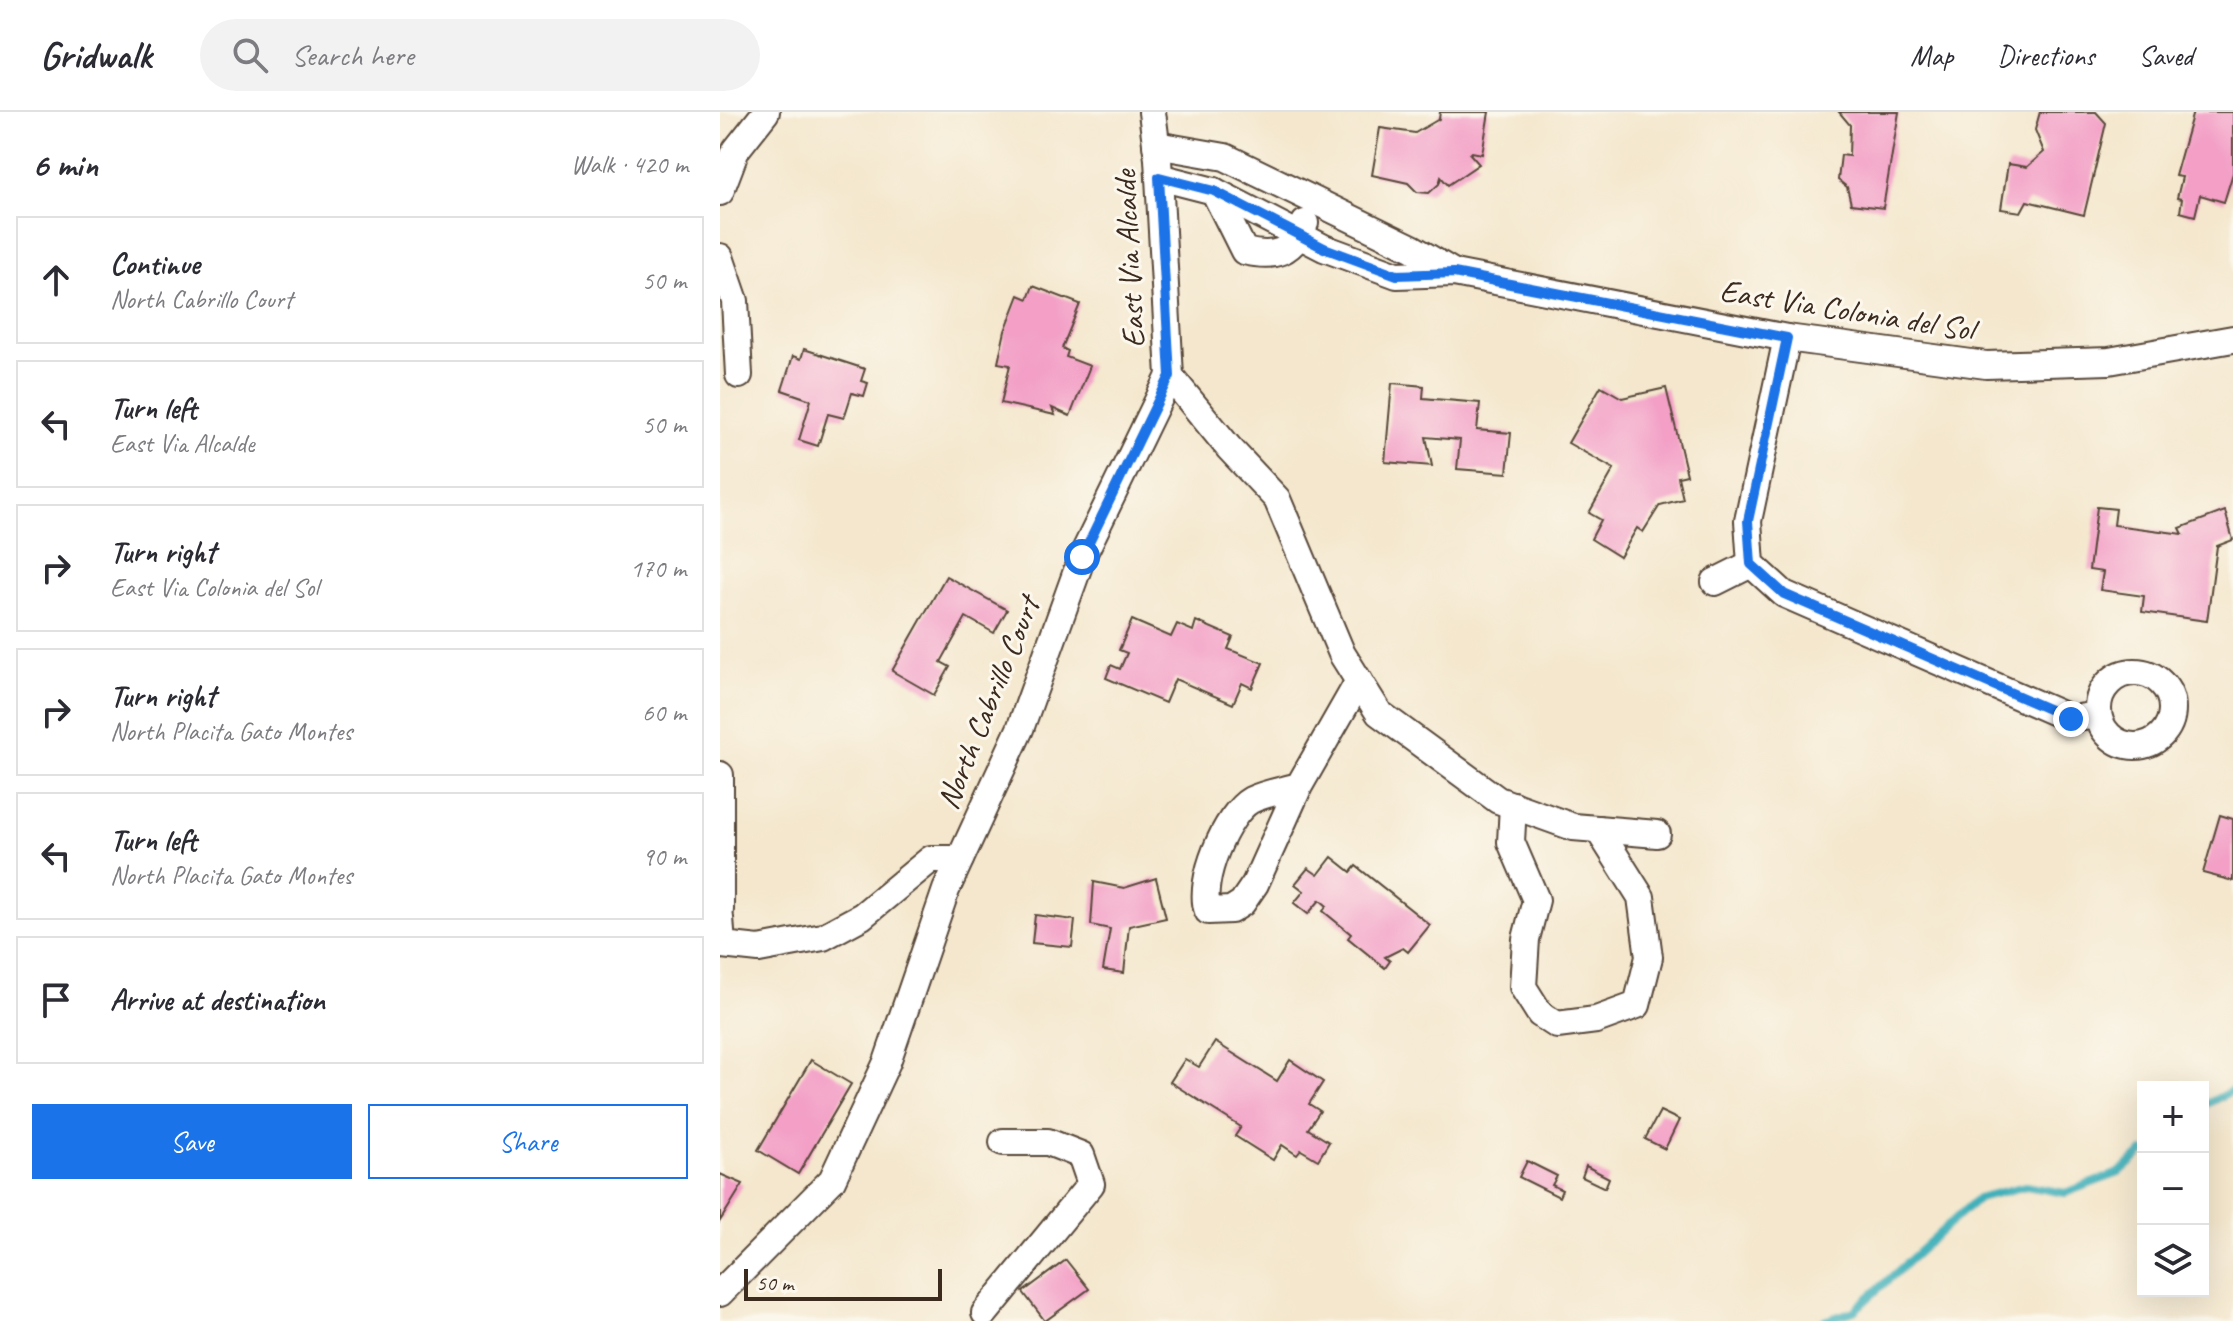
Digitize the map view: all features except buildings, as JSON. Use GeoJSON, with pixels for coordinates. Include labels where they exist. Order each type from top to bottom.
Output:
{"type":"FeatureCollection","features":[{"type":"Feature","properties":{"kind":"street"},"geometry":{"type":"LineString","coordinates":[[720,192],[736,150],[766,112]]}},
{"type":"Feature","properties":{"kind":"street","name":"East Via Alcalde"},"geometry":{"type":"LineString","coordinates":[[1152,112],[1159,177],[1170,376],[1229,448],[1277,499],[1342,654],[1379,713],[1498,800],[1573,827],[1657,834]]}},
{"type":"Feature","properties":{"kind":"street","name":"East Via Colonia del Sol"},"geometry":{"type":"LineString","coordinates":[[1156,145],[1225,157],[1412,248],[1454,273]]}},
{"type":"Feature","properties":{"kind":"street","name":"East Via Colonia del Sol"},"geometry":{"type":"LineString","coordinates":[[1159,177],[1214,191],[1324,248],[1397,275],[1454,273],[1787,338],[1986,365],[2109,361],[2233,339]]}},
{"type":"Feature","properties":{"kind":"street"},"geometry":{"type":"LineString","coordinates":[[1253,211],[1268,178]]}},
{"type":"Feature","properties":{"kind":"street"},"geometry":{"type":"LineString","coordinates":[[1214,191],[1244,251],[1267,257],[1282,251],[1300,235],[1314,200]]}},
{"type":"Feature","properties":{"kind":"street"},"geometry":{"type":"LineString","coordinates":[[720,257],[735,301],[739,375]]}},
{"type":"Feature","properties":{"kind":"street"},"geometry":{"type":"LineString","coordinates":[[1787,338],[1748,521],[1751,564],[1784,594],[1827,613],[2071,719],[2098,715]]}},
{"type":"Feature","properties":{"kind":"street","name":"North Cabrillo Court"},"geometry":{"type":"LineString","coordinates":[[720,1293],[832,1180],[887,1062],[946,890],[1020,729],[1082,557],[1170,376]]}},
{"type":"Feature","properties":{"kind":"street"},"geometry":{"type":"LineString","coordinates":[[1715,582],[1751,564]]}},
{"type":"Feature","properties":{"kind":"street"},"geometry":{"type":"LineString","coordinates":[[1299,786],[1249,801],[1237,813],[1210,864],[1204,891],[1208,911],[1231,910],[1242,903],[1255,884],[1299,786],[1359,681]]}},
{"type":"Feature","properties":{"kind":"street"},"geometry":{"type":"LineString","coordinates":[[720,775],[720,910]]}},
{"type":"Feature","properties":{"kind":"street"},"geometry":{"type":"LineString","coordinates":[[1513,805],[1511,842],[1536,900],[1526,939],[1523,987],[1540,1014],[1557,1025],[1596,1020],[1637,1005],[1649,957],[1641,897],[1598,829]]}},
{"type":"Feature","properties":{"kind":"street"},"geometry":{"type":"LineString","coordinates":[[720,918],[722,945],[759,949],[823,937],[862,916],[931,859],[960,859]]}},
{"type":"Feature","properties":{"kind":"street"},"geometry":{"type":"LineString","coordinates":[[985,1313],[1091,1184],[1081,1155],[1048,1142],[1003,1142]]}},
{"type":"Feature","properties":{"kind":"waterway"},"geometry":{"type":"LineString","coordinates":[[2209,1103],[2233,1090]]}},
{"type":"Feature","properties":{"kind":"waterway"},"geometry":{"type":"LineString","coordinates":[[1824,1321],[1854,1311],[1978,1198],[2026,1186],[2065,1193],[2119,1173],[2142,1153]]}},
{"type":"Feature","properties":{"kind":"route"},"geometry":{"type":"LineString","coordinates":[[1082,557],[1170,376],[1159,177],[1214,191],[1324,248],[1397,275],[1454,273],[1787,338],[1748,521],[1751,564],[1784,594],[2071,719]]}}]}
